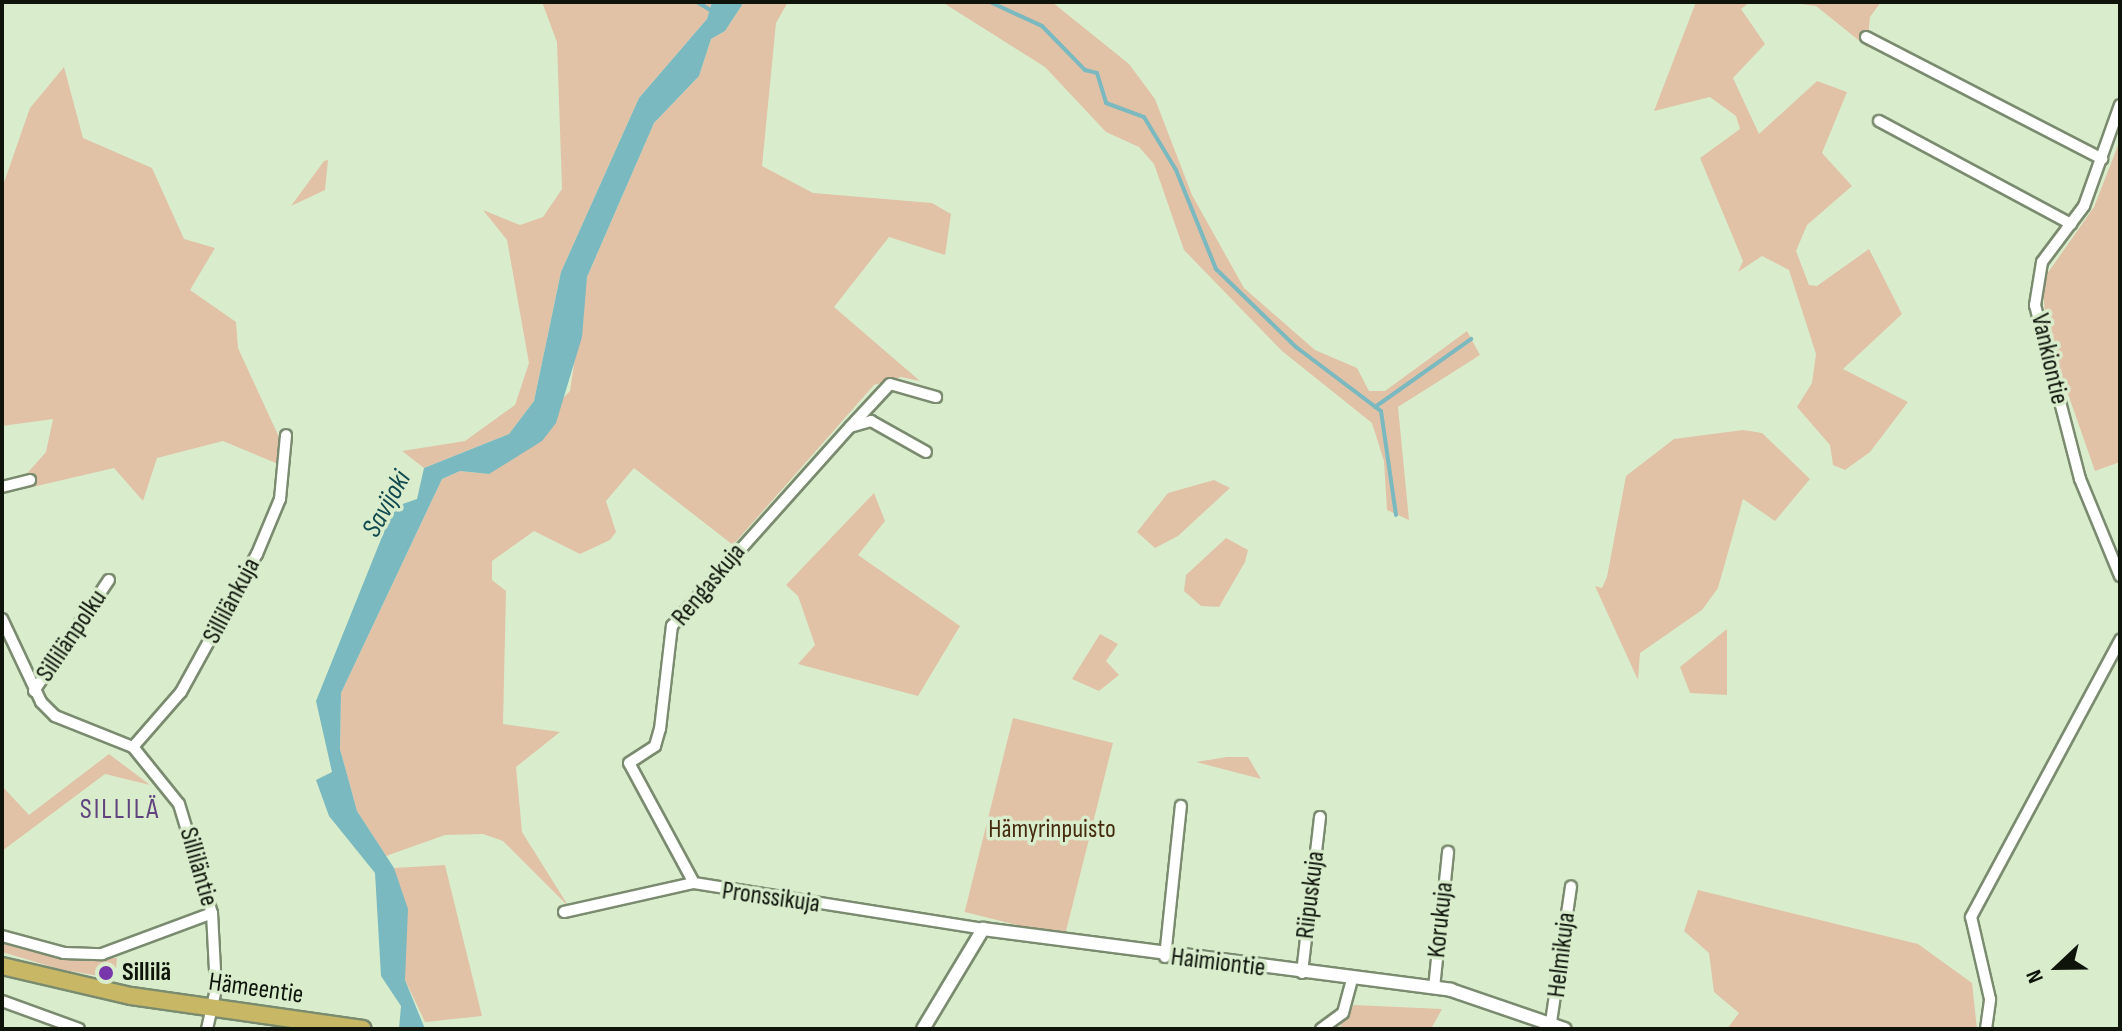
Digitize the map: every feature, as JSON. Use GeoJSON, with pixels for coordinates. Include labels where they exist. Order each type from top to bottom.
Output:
{"type":"FeatureCollection","features":[{"type":"Feature","properties":{"kind":"highway","name":"Hämeentie"},"geometry":{"type":"LineString","coordinates":[[2,966],[213,1007],[363,1029]]}},
{"type":"Feature","properties":{"kind":"street"},"geometry":{"type":"LineString","coordinates":[[1866,37],[2102,159]]}},
{"type":"Feature","properties":{"kind":"street","name":"Vankiontie"},"geometry":{"type":"LineString","coordinates":[[2120,105],[2102,159],[2071,224],[2042,262],[2038,330],[2080,479],[2120,576]]}},
{"type":"Feature","properties":{"kind":"street"},"geometry":{"type":"LineString","coordinates":[[1879,121],[2071,224]]}},
{"type":"Feature","properties":{"kind":"street"},"geometry":{"type":"LineString","coordinates":[[850,427],[890,384],[936,397]]}},
{"type":"Feature","properties":{"kind":"street"},"geometry":{"type":"LineString","coordinates":[[850,427],[871,421],[926,452]]}},
{"type":"Feature","properties":{"kind":"street","name":"Rengaskuja"},"geometry":{"type":"LineString","coordinates":[[694,883],[629,763],[655,746],[660,729],[667,638],[681,611],[850,427]]}},
{"type":"Feature","properties":{"kind":"street","name":"Sillilänkuja"},"geometry":{"type":"LineString","coordinates":[[133,747],[181,692],[257,554],[280,499],[286,435]]}},
{"type":"Feature","properties":{"kind":"street"},"geometry":{"type":"LineString","coordinates":[[2,487],[30,480]]}},
{"type":"Feature","properties":{"kind":"street","name":"Sillilänpolku"},"geometry":{"type":"LineString","coordinates":[[34,691],[109,580]]}},
{"type":"Feature","properties":{"kind":"street","name":"Silliläntie"},"geometry":{"type":"LineString","coordinates":[[2,619],[34,691],[55,716],[133,747],[179,804],[212,913],[213,1007],[207,1029]]}},
{"type":"Feature","properties":{"kind":"street"},"geometry":{"type":"LineString","coordinates":[[1986,1029],[1990,999],[1971,917],[2120,640]]}},
{"type":"Feature","properties":{"kind":"street"},"geometry":{"type":"LineString","coordinates":[[1165,957],[1181,806]]}},
{"type":"Feature","properties":{"kind":"street","name":"Riipuskuja"},"geometry":{"type":"LineString","coordinates":[[1302,973],[1320,817]]}},
{"type":"Feature","properties":{"kind":"street","name":"Korukuja"},"geometry":{"type":"LineString","coordinates":[[1434,988],[1448,852]]}},
{"type":"Feature","properties":{"kind":"street","name":"Pronssikuja"},"geometry":{"type":"LineString","coordinates":[[564,912],[694,883],[983,929]]}},
{"type":"Feature","properties":{"kind":"street","name":"Helmikuja"},"geometry":{"type":"LineString","coordinates":[[1551,1026],[1571,887]]}},
{"type":"Feature","properties":{"kind":"street"},"geometry":{"type":"LineString","coordinates":[[2,936],[64,953],[102,954],[212,913]]}},
{"type":"Feature","properties":{"kind":"street"},"geometry":{"type":"LineString","coordinates":[[923,1029],[983,929]]}},
{"type":"Feature","properties":{"kind":"street","name":"Haimiontie"},"geometry":{"type":"LineString","coordinates":[[983,929],[1165,957],[1434,988],[1565,1029]]}},
{"type":"Feature","properties":{"kind":"street"},"geometry":{"type":"LineString","coordinates":[[1321,1029],[1343,1013],[1352,979]]}},
{"type":"Feature","properties":{"kind":"street"},"geometry":{"type":"LineString","coordinates":[[2,1001],[79,1029]]}},
{"type":"Feature","properties":{"kind":"green space"},"geometry":{"type":"Polygon","coordinates":[[[542,2],[712,2],[707,19],[639,98],[561,272],[534,401],[509,434],[424,468],[402,451],[465,441],[515,405],[529,363],[507,240],[483,210],[520,225],[543,217],[562,189],[557,42],[542,2]]]}},
{"type":"Feature","properties":{"kind":"green space"},"geometry":{"type":"Polygon","coordinates":[[[744,2],[788,2],[776,23],[762,166],[813,193],[932,203],[951,214],[945,255],[889,237],[834,307],[920,381],[901,377],[874,385],[733,545],[634,468],[606,501],[616,532],[610,540],[580,554],[534,531],[492,561],[492,580],[506,591],[503,724],[560,732],[516,767],[522,832],[569,907],[503,841],[483,834],[445,835],[386,856],[357,811],[340,749],[341,693],[442,479],[460,471],[489,474],[570,391],[587,277],[654,123],[699,76],[711,39],[725,31],[744,2]]]}},
{"type":"Feature","properties":{"kind":"green space"},"geometry":{"type":"Polygon","coordinates":[[[942,2],[1052,2],[1129,64],[1155,99],[1192,195],[1244,288],[1315,350],[1357,368],[1369,391],[1385,391],[1467,331],[1480,355],[1398,407],[1409,520],[1387,510],[1384,461],[1372,423],[1282,351],[1184,250],[1154,164],[1139,147],[1106,132],[1045,67],[942,2]]]}},
{"type":"Feature","properties":{"kind":"green space"},"geometry":{"type":"Polygon","coordinates":[[[1696,2],[1750,2],[1741,9],[1765,44],[1733,78],[1759,134],[1817,81],[1847,92],[1822,153],[1852,186],[1807,225],[1796,251],[1809,285],[1817,286],[1869,249],[1902,314],[1843,369],[1908,402],[1870,452],[1845,470],[1833,465],[1830,445],[1797,407],[1812,383],[1816,354],[1789,270],[1762,256],[1738,272],[1743,261],[1700,158],[1740,129],[1736,116],[1710,97],[1654,111],[1696,2]]]}},
{"type":"Feature","properties":{"kind":"green space"},"geometry":{"type":"Polygon","coordinates":[[[1786,2],[1881,2],[1870,17],[1867,47],[1816,6],[1786,2]]]}},
{"type":"Feature","properties":{"kind":"green space"},"geometry":{"type":"Polygon","coordinates":[[[64,67],[83,138],[152,168],[184,239],[215,248],[190,290],[236,322],[238,348],[278,435],[283,466],[223,441],[157,458],[143,501],[114,468],[24,489],[23,478],[46,452],[53,419],[2,426],[2,188],[30,108],[64,67]]]}},
{"type":"Feature","properties":{"kind":"green space"},"geometry":{"type":"Polygon","coordinates":[[[2120,140],[2120,462],[2095,471],[2047,334],[2043,292],[2047,274],[2094,207],[2120,140]]]}},
{"type":"Feature","properties":{"kind":"green space"},"geometry":{"type":"Polygon","coordinates":[[[328,160],[325,190],[291,206],[324,161],[328,160]]]}},
{"type":"Feature","properties":{"kind":"green space"},"geometry":{"type":"Polygon","coordinates":[[[1743,430],[1762,433],[1810,479],[1775,521],[1743,499],[1718,588],[1702,610],[1640,653],[1638,680],[1595,586],[1602,588],[1607,577],[1626,476],[1674,439],[1743,430]]]}},
{"type":"Feature","properties":{"kind":"green space"},"geometry":{"type":"Polygon","coordinates":[[[1214,480],[1230,488],[1178,536],[1155,548],[1137,532],[1168,493],[1214,480]]]}},
{"type":"Feature","properties":{"kind":"green space"},"geometry":{"type":"Polygon","coordinates":[[[874,493],[885,521],[858,555],[960,626],[918,696],[798,664],[815,645],[798,596],[786,585],[874,493]]]}},
{"type":"Feature","properties":{"kind":"green space"},"geometry":{"type":"Polygon","coordinates":[[[1226,538],[1248,550],[1245,562],[1219,607],[1201,606],[1184,591],[1186,575],[1226,538]]]}},
{"type":"Feature","properties":{"kind":"green space"},"geometry":{"type":"Polygon","coordinates":[[[1727,629],[1727,695],[1690,693],[1680,667],[1727,629]]]}},
{"type":"Feature","properties":{"kind":"green space"},"geometry":{"type":"Polygon","coordinates":[[[1100,634],[1118,644],[1106,661],[1119,675],[1099,691],[1072,679],[1100,634]]]}},
{"type":"Feature","properties":{"kind":"green space","name":"Hämyrinpuisto"},"geometry":{"type":"Polygon","coordinates":[[[1013,718],[1113,743],[1065,937],[965,912],[1013,718]]]}},
{"type":"Feature","properties":{"kind":"green space"},"geometry":{"type":"Polygon","coordinates":[[[109,754],[150,785],[105,774],[2,851],[2,786],[29,815],[109,754]]]}},
{"type":"Feature","properties":{"kind":"green space"},"geometry":{"type":"Polygon","coordinates":[[[1227,757],[1248,757],[1261,779],[1196,762],[1227,757]]]}},
{"type":"Feature","properties":{"kind":"green space"},"geometry":{"type":"Polygon","coordinates":[[[445,865],[482,1016],[425,1022],[405,980],[394,868],[445,865]]]}},
{"type":"Feature","properties":{"kind":"green space"},"geometry":{"type":"Polygon","coordinates":[[[1698,890],[1918,944],[1972,983],[1977,1029],[1727,1029],[1739,1013],[1714,992],[1709,953],[1684,931],[1698,890]]]}},
{"type":"Feature","properties":{"kind":"green space"},"geometry":{"type":"Polygon","coordinates":[[[2,942],[60,959],[117,958],[116,969],[99,976],[59,969],[2,952],[2,942]]]}},
{"type":"Feature","properties":{"kind":"green space"},"geometry":{"type":"Polygon","coordinates":[[[1354,1005],[1442,1009],[1431,1029],[1338,1029],[1354,1005]]]}},
{"type":"Feature","properties":{"kind":"water"},"geometry":{"type":"Polygon","coordinates":[[[712,2],[744,2],[725,31],[711,39],[699,76],[654,123],[587,277],[582,337],[556,423],[542,441],[489,474],[460,471],[442,479],[341,693],[340,749],[357,811],[394,868],[408,909],[405,980],[425,1029],[399,1029],[401,1006],[381,976],[375,873],[329,816],[316,780],[332,772],[316,701],[394,507],[417,499],[424,468],[509,434],[534,401],[561,272],[639,98],[707,19],[712,2]]]}},
{"type":"Feature","properties":{"kind":"waterway"},"geometry":{"type":"LineString","coordinates":[[697,2],[712,11]]}},
{"type":"Feature","properties":{"kind":"waterway"},"geometry":{"type":"LineString","coordinates":[[990,2],[1042,26],[1085,70],[1097,73],[1106,103],[1144,117],[1176,170],[1216,269],[1296,347],[1381,411],[1396,515]]}},
{"type":"Feature","properties":{"kind":"waterway"},"geometry":{"type":"LineString","coordinates":[[1375,407],[1471,339]]}},
{"type":"Feature","properties":{"kind":"place","name":"Sillilä"},"geometry":{"type":"Point","coordinates":[106,973]}},
{"type":"Feature","properties":{"kind":"district","name":"SILLILÄ"},"geometry":{"type":"Point","coordinates":[120,810]}},
{"type":"Feature","properties":{"kind":"water label","name":"Savijoki"},"geometry":{"type":"Point","coordinates":[387,504]}}]}
